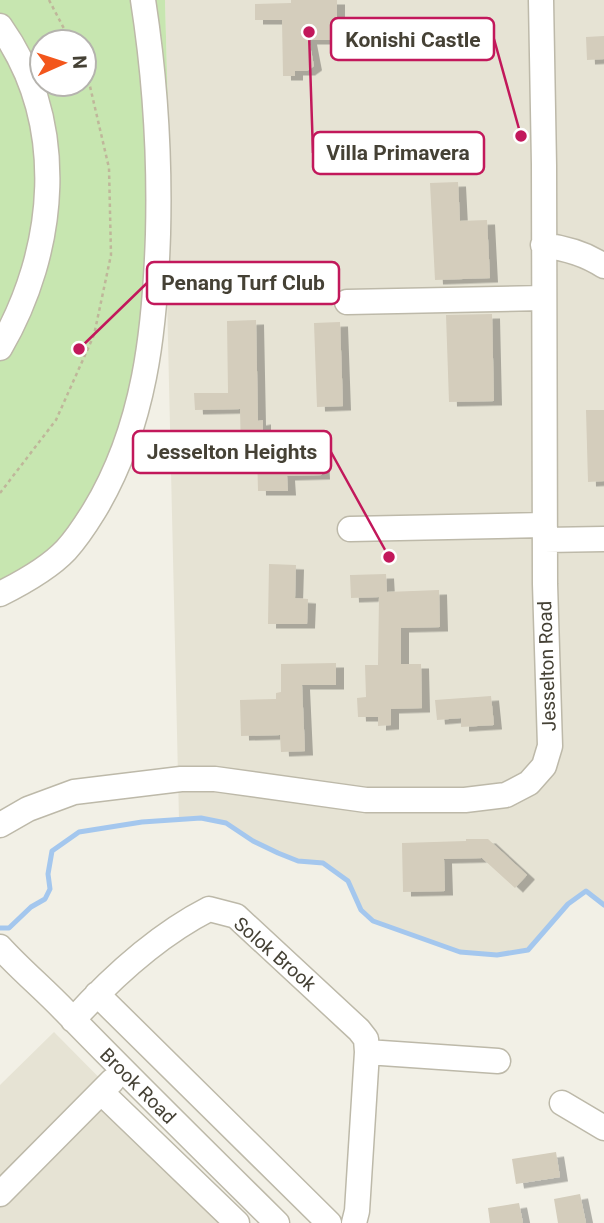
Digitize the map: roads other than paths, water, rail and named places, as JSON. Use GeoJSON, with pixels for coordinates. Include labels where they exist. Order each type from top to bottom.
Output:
{"type":"FeatureCollection","features":[{"type":"Feature","properties":{"kind":"street"},"geometry":{"type":"LineString","coordinates":[[0,594],[51,562],[83,529],[116,471],[141,394],[156,295],[159,177],[150,47],[143,0]]}},
{"type":"Feature","properties":{"kind":"street","name":"Jesselton Road"},"geometry":{"type":"LineString","coordinates":[[0,825],[28,809],[74,792],[170,780],[215,779],[366,800],[465,800],[506,795],[529,783],[544,766],[550,746],[544,532],[541,0]]}},
{"type":"Feature","properties":{"kind":"street"},"geometry":{"type":"LineString","coordinates":[[0,26],[31,82],[44,136],[48,187],[44,233],[35,274],[15,323],[0,348]]}},
{"type":"Feature","properties":{"kind":"street"},"geometry":{"type":"LineString","coordinates":[[543,246],[562,247],[593,259],[604,267]]}},
{"type":"Feature","properties":{"kind":"street"},"geometry":{"type":"LineString","coordinates":[[347,302],[543,298]]}},
{"type":"Feature","properties":{"kind":"street"},"geometry":{"type":"LineString","coordinates":[[350,529],[544,532],[604,539]]}},
{"type":"Feature","properties":{"kind":"street","name":"Solok Brook"},"geometry":{"type":"LineString","coordinates":[[73,1020],[97,994],[168,933],[209,908],[236,916],[359,1030],[366,1040],[367,1052]]}},
{"type":"Feature","properties":{"kind":"street","name":"Brook Road"},"geometry":{"type":"LineString","coordinates":[[0,947],[277,1223]]}},
{"type":"Feature","properties":{"kind":"street"},"geometry":{"type":"LineString","coordinates":[[97,994],[329,1223]]}},
{"type":"Feature","properties":{"kind":"street"},"geometry":{"type":"LineString","coordinates":[[354,1223],[367,1052],[498,1061]]}},
{"type":"Feature","properties":{"kind":"street"},"geometry":{"type":"LineString","coordinates":[[0,1194],[123,1072]]}},
{"type":"Feature","properties":{"kind":"street"},"geometry":{"type":"LineString","coordinates":[[101,1093],[237,1223]]}},
{"type":"Feature","properties":{"kind":"street"},"geometry":{"type":"LineString","coordinates":[[562,1103],[604,1128]]}},
{"type":"Feature","properties":{"kind":"waterway"},"geometry":{"type":"LineString","coordinates":[[0,928],[9,928],[31,907],[45,899],[50,889],[48,874],[52,851],[79,832],[142,822],[201,818],[226,823],[253,841],[298,861],[323,863],[348,881],[361,910],[373,921],[460,952],[497,955],[528,950],[568,904],[586,891],[604,905]]}},
{"type":"Feature","properties":{"kind":"place","name":"Villa Primavera"},"geometry":{"type":"Point","coordinates":[309,32]}},
{"type":"Feature","properties":{"kind":"place","name":"Konishi Castle"},"geometry":{"type":"Point","coordinates":[521,136]}},
{"type":"Feature","properties":{"kind":"place","name":"Penang Turf Club"},"geometry":{"type":"Point","coordinates":[79,349]}},
{"type":"Feature","properties":{"kind":"place","name":"Jesselton Heights"},"geometry":{"type":"Point","coordinates":[389,557]}}]}
